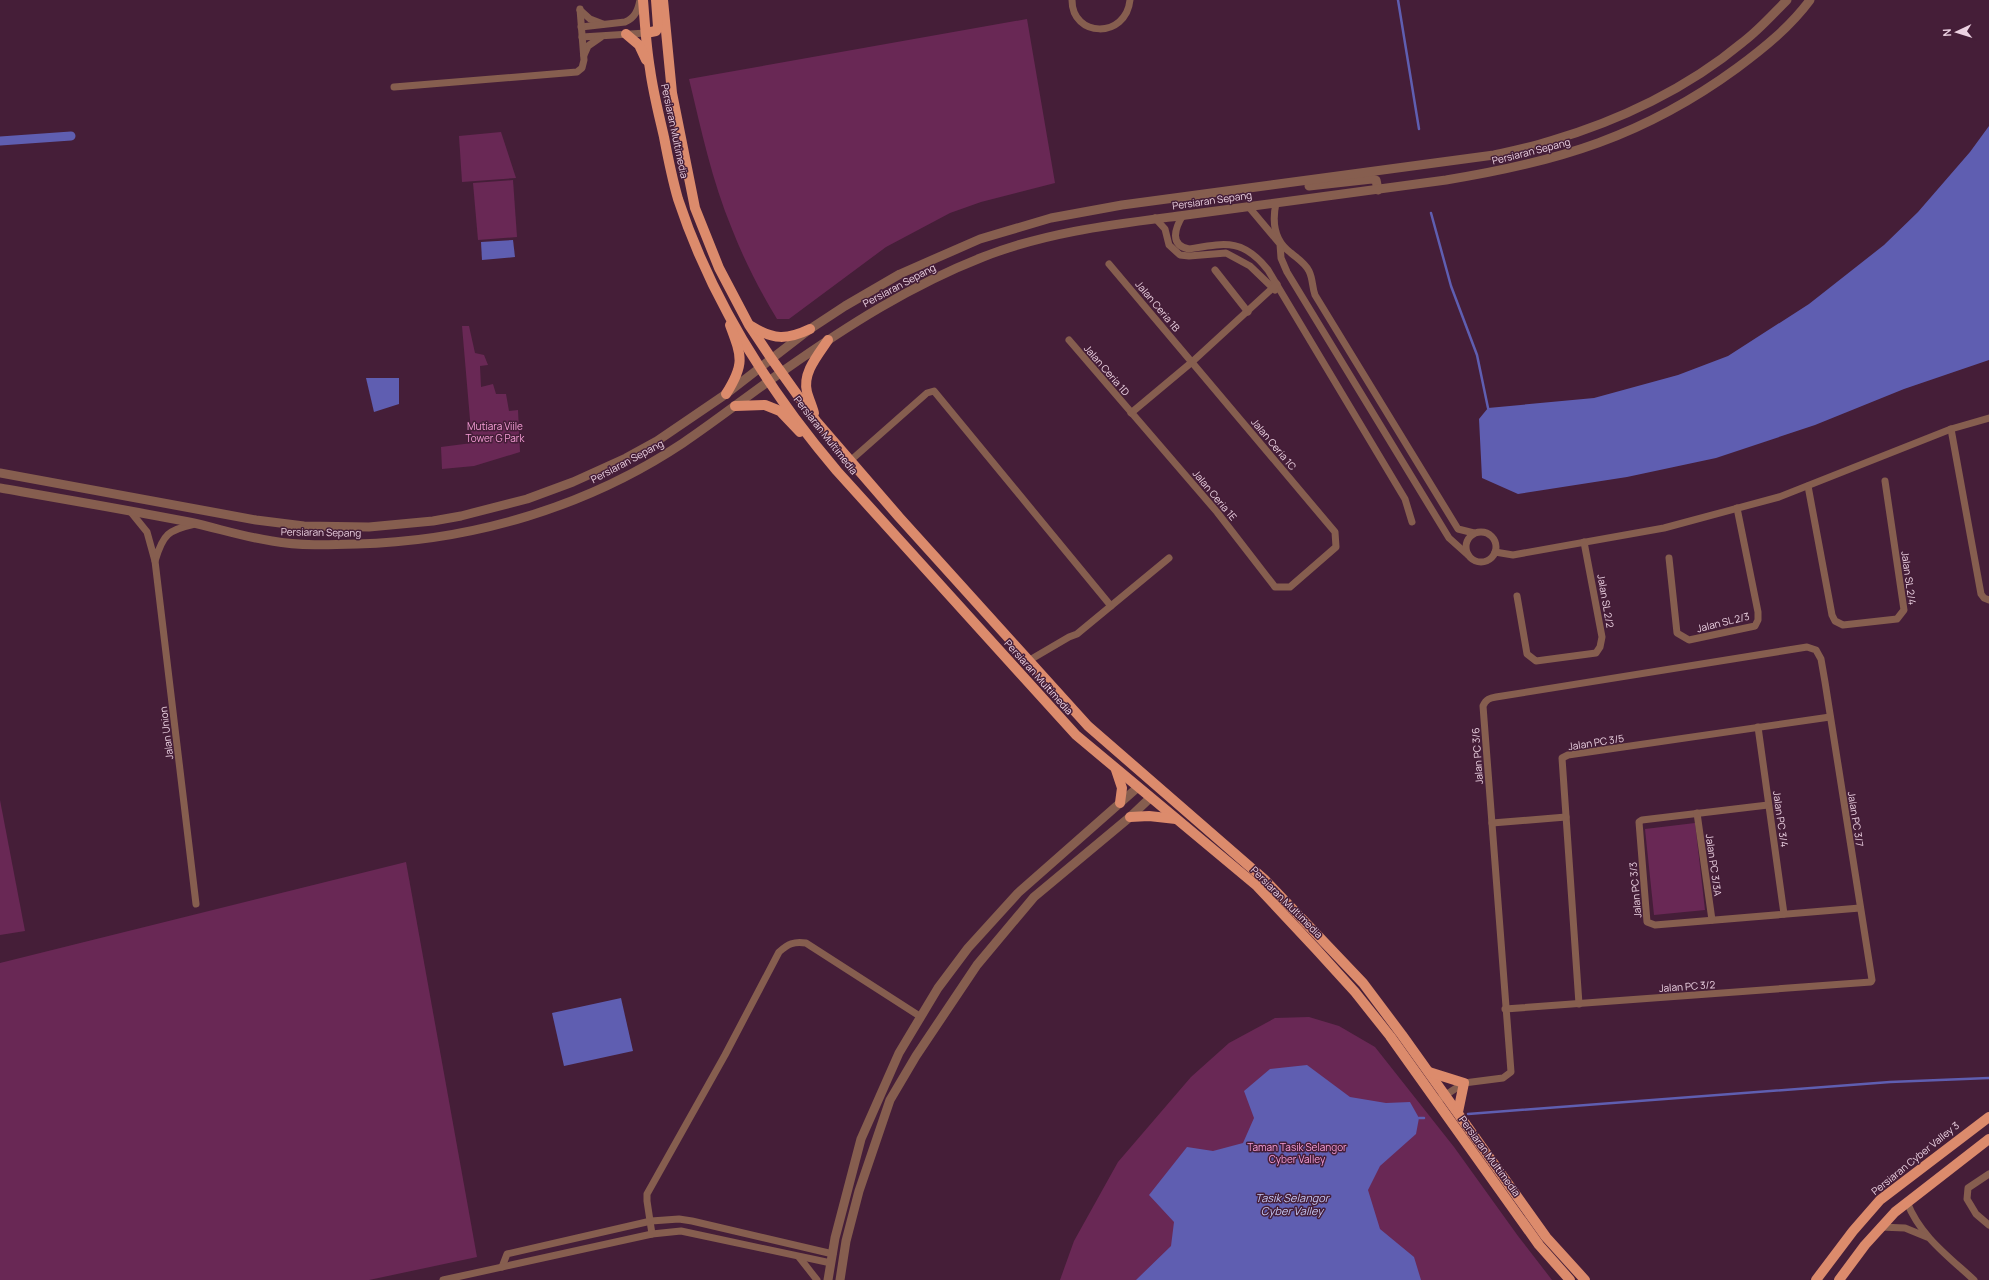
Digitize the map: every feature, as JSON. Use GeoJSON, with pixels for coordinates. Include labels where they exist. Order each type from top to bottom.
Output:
{"type":"FeatureCollection","features":[{"type":"Feature","properties":{"kind":"main road","name":"Persiaran Multimedia"},"geometry":{"type":"LineString","coordinates":[[644,0],[650,69],[668,163],[678,199],[723,305],[769,381],[821,452],[886,527],[1076,735],[1136,788],[1257,886],[1316,949],[1390,1036],[1539,1245],[1570,1280]]}},
{"type":"Feature","properties":{"kind":"main road"},"geometry":{"type":"LineString","coordinates":[[646,33],[656,31],[658,27],[656,0]]}},
{"type":"Feature","properties":{"kind":"main road","name":"Persiaran Multimedia"},"geometry":{"type":"LineString","coordinates":[[663,0],[672,92],[695,208],[719,268],[750,325],[771,358],[816,421],[1028,661],[1088,726],[1112,749],[1238,856],[1280,895],[1363,983],[1458,1112],[1546,1237],[1585,1280]]}},
{"type":"Feature","properties":{"kind":"main road"},"geometry":{"type":"LineString","coordinates":[[626,34],[639,44],[650,69]]}},
{"type":"Feature","properties":{"kind":"main road"},"geometry":{"type":"LineString","coordinates":[[723,305],[740,354],[740,367],[726,394]]}},
{"type":"Feature","properties":{"kind":"main road"},"geometry":{"type":"LineString","coordinates":[[750,325],[769,336],[779,338],[790,338],[810,329]]}},
{"type":"Feature","properties":{"kind":"main road"},"geometry":{"type":"LineString","coordinates":[[816,421],[807,391],[807,379],[812,365],[828,340]]}},
{"type":"Feature","properties":{"kind":"main road"},"geometry":{"type":"LineString","coordinates":[[735,406],[765,405],[780,411],[821,452]]}},
{"type":"Feature","properties":{"kind":"main road"},"geometry":{"type":"LineString","coordinates":[[1116,770],[1122,788],[1120,804]]}},
{"type":"Feature","properties":{"kind":"main road"},"geometry":{"type":"LineString","coordinates":[[1130,817],[1149,816],[1176,819]]}},
{"type":"Feature","properties":{"kind":"main road"},"geometry":{"type":"LineString","coordinates":[[1429,1072],[1464,1083],[1458,1112]]}},
{"type":"Feature","properties":{"kind":"main road","name":"Persiaran Cyber Valley 3"},"geometry":{"type":"LineString","coordinates":[[1816,1280],[1852,1231],[1880,1200],[1989,1117]]}},
{"type":"Feature","properties":{"kind":"main road"},"geometry":{"type":"LineString","coordinates":[[1839,1280],[1880,1227],[1907,1202],[1989,1139]]}},
{"type":"Feature","properties":{"kind":"street"},"geometry":{"type":"LineString","coordinates":[[581,27],[631,20],[636,13],[640,0]]}},
{"type":"Feature","properties":{"kind":"street"},"geometry":{"type":"LineString","coordinates":[[1072,0],[1074,12],[1078,19],[1092,28],[1100,30],[1115,26],[1121,21],[1126,15],[1130,0]]}},
{"type":"Feature","properties":{"kind":"street","name":"Persiaran Sepang"},"geometry":{"type":"LineString","coordinates":[[0,473],[256,520],[304,526],[369,527],[426,522],[498,508],[573,482],[626,458],[657,441],[726,394],[810,329],[900,274],[947,252],[986,237],[1051,218],[1083,212],[1362,172],[1494,155],[1550,142],[1619,116],[1672,90],[1713,65],[1744,42],[1787,0]]}},
{"type":"Feature","properties":{"kind":"street","name":"Persiaran Sepang"},"geometry":{"type":"LineString","coordinates":[[0,488],[197,524],[273,541],[325,545],[408,541],[442,537],[480,529],[550,509],[611,483],[648,464],[683,443],[781,372],[854,322],[909,291],[986,256],[1054,234],[1156,218],[1378,190],[1498,172],[1561,156],[1629,132],[1680,106],[1723,78],[1758,52],[1786,28],[1810,0]]}},
{"type":"Feature","properties":{"kind":"street"},"geometry":{"type":"LineString","coordinates":[[394,87],[572,74],[582,68],[584,55],[580,9],[590,20],[600,24],[608,24]]}},
{"type":"Feature","properties":{"kind":"street"},"geometry":{"type":"LineString","coordinates":[[582,37],[646,33]]}},
{"type":"Feature","properties":{"kind":"street"},"geometry":{"type":"LineString","coordinates":[[584,55],[592,42],[606,36]]}},
{"type":"Feature","properties":{"kind":"street"},"geometry":{"type":"LineString","coordinates":[[1248,189],[1314,185],[1372,179],[1378,182],[1378,190]]}},
{"type":"Feature","properties":{"kind":"street"},"geometry":{"type":"LineString","coordinates":[[1248,206],[1280,244],[1301,261],[1309,270],[1315,295],[1458,529],[1474,533],[1484,532],[1491,536],[1496,544],[1495,552],[1490,560],[1482,563],[1474,561],[1449,538],[1287,272],[1281,258],[1280,244],[1275,230],[1273,217],[1276,202]]}},
{"type":"Feature","properties":{"kind":"street"},"geometry":{"type":"LineString","coordinates":[[1183,215],[1177,226],[1175,234],[1177,242],[1182,248],[1189,249],[1226,244],[1238,246],[1258,257],[1405,499],[1412,522]]}},
{"type":"Feature","properties":{"kind":"street"},"geometry":{"type":"LineString","coordinates":[[1156,218],[1165,229],[1169,245],[1180,255],[1189,256],[1226,253],[1250,266],[1275,286]]}},
{"type":"Feature","properties":{"kind":"street","name":"Jalan Ceria 1B"},"geometry":{"type":"LineString","coordinates":[[1109,264],[1192,362]]}},
{"type":"Feature","properties":{"kind":"street"},"geometry":{"type":"LineString","coordinates":[[1215,270],[1248,312]]}},
{"type":"Feature","properties":{"kind":"street"},"geometry":{"type":"LineString","coordinates":[[1131,413],[1192,362],[1275,286]]}},
{"type":"Feature","properties":{"kind":"street","name":"Jalan Ceria 1D"},"geometry":{"type":"LineString","coordinates":[[1068,340],[1131,413]]}},
{"type":"Feature","properties":{"kind":"street","name":"Jalan Ceria 1C"},"geometry":{"type":"LineString","coordinates":[[1192,362],[1335,532],[1337,541],[1336,547],[1290,587],[1282,588]]}},
{"type":"Feature","properties":{"kind":"street"},"geometry":{"type":"LineString","coordinates":[[850,461],[928,393],[934,392],[1111,606]]}},
{"type":"Feature","properties":{"kind":"street","name":"Jalan Ceria 1E"},"geometry":{"type":"LineString","coordinates":[[1131,413],[1217,512],[1275,586],[1282,588]]}},
{"type":"Feature","properties":{"kind":"street"},"geometry":{"type":"LineString","coordinates":[[1495,552],[1513,555],[1664,528],[1779,497],[1951,429],[1989,418]]}},
{"type":"Feature","properties":{"kind":"street"},"geometry":{"type":"LineString","coordinates":[[1951,429],[1981,594],[1984,598],[1989,600]]}},
{"type":"Feature","properties":{"kind":"street","name":"Jalan SL 2/4"},"geometry":{"type":"LineString","coordinates":[[1808,486],[1832,615],[1843,625],[1897,619],[1904,610],[1885,481]]}},
{"type":"Feature","properties":{"kind":"street","name":"Jalan SL 2/3"},"geometry":{"type":"LineString","coordinates":[[1669,558],[1677,633],[1690,640],[1755,626],[1758,620],[1758,612],[1737,508]]}},
{"type":"Feature","properties":{"kind":"street","name":"Jalan Union"},"geometry":{"type":"LineString","coordinates":[[130,511],[147,532],[155,560],[196,904]]}},
{"type":"Feature","properties":{"kind":"street","name":"Jalan Union"},"geometry":{"type":"LineString","coordinates":[[155,560],[161,542],[168,534],[178,528],[197,524]]}},
{"type":"Feature","properties":{"kind":"street"},"geometry":{"type":"LineString","coordinates":[[1468,555],[1466,543],[1474,533]]}},
{"type":"Feature","properties":{"kind":"street","name":"Jalan SL 2/2"},"geometry":{"type":"LineString","coordinates":[[1517,596],[1527,654],[1536,662],[1596,653],[1600,647],[1602,637],[1584,542]]}},
{"type":"Feature","properties":{"kind":"street"},"geometry":{"type":"LineString","coordinates":[[1028,661],[1069,637],[1077,634],[1169,558]]}},
{"type":"Feature","properties":{"kind":"street","name":"Jalan PC 3/6"},"geometry":{"type":"LineString","coordinates":[[1436,1101],[1464,1083],[1503,1078],[1511,1072],[1483,706],[1488,699],[1807,647],[1816,650],[1821,659]]}},
{"type":"Feature","properties":{"kind":"street","name":"Jalan PC 3/7"},"geometry":{"type":"LineString","coordinates":[[1821,659],[1872,980],[1871,982]]}},
{"type":"Feature","properties":{"kind":"street","name":"Jalan PC 3/5"},"geometry":{"type":"LineString","coordinates":[[1579,1004],[1562,758],[1568,755],[1830,717]]}},
{"type":"Feature","properties":{"kind":"street","name":"Jalan PC 3/4"},"geometry":{"type":"LineString","coordinates":[[1758,727],[1784,914]]}},
{"type":"Feature","properties":{"kind":"street"},"geometry":{"type":"LineString","coordinates":[[828,1280],[832,1254],[860,1140],[899,1053],[938,988],[968,948],[1018,893],[1120,804],[1136,788]]}},
{"type":"Feature","properties":{"kind":"street"},"geometry":{"type":"LineString","coordinates":[[840,1280],[846,1241],[861,1184],[890,1100],[916,1056],[977,964],[1034,897],[1130,817],[1150,798]]}},
{"type":"Feature","properties":{"kind":"street","name":"Jalan PC 3/3"},"geometry":{"type":"LineString","coordinates":[[1768,805],[1642,820],[1639,822],[1648,922],[1655,925],[1860,908]]}},
{"type":"Feature","properties":{"kind":"street","name":"Jalan PC 3/3A"},"geometry":{"type":"LineString","coordinates":[[1697,813],[1712,920]]}},
{"type":"Feature","properties":{"kind":"street"},"geometry":{"type":"LineString","coordinates":[[1492,823],[1566,817]]}},
{"type":"Feature","properties":{"kind":"street"},"geometry":{"type":"LineString","coordinates":[[652,1234],[647,1201],[648,1194],[779,952],[786,946],[792,942],[806,943],[921,1017]]}},
{"type":"Feature","properties":{"kind":"street","name":"Jalan PC 3/2"},"geometry":{"type":"LineString","coordinates":[[1506,1009],[1871,982]]}},
{"type":"Feature","properties":{"kind":"street"},"geometry":{"type":"LineString","coordinates":[[1989,1174],[1968,1188],[1967,1199],[1976,1214],[1989,1225]]}},
{"type":"Feature","properties":{"kind":"street"},"geometry":{"type":"LineString","coordinates":[[1907,1202],[1912,1216],[1927,1237],[1974,1280]]}},
{"type":"Feature","properties":{"kind":"street"},"geometry":{"type":"LineString","coordinates":[[502,1267],[507,1254],[651,1221],[679,1219],[832,1254]]}},
{"type":"Feature","properties":{"kind":"street"},"geometry":{"type":"LineString","coordinates":[[1880,1227],[1905,1228],[1927,1237]]}},
{"type":"Feature","properties":{"kind":"street"},"geometry":{"type":"LineString","coordinates":[[443,1280],[652,1234],[681,1231],[831,1263]]}},
{"type":"Feature","properties":{"kind":"street"},"geometry":{"type":"LineString","coordinates":[[800,1257],[817,1280]]}},
{"type":"Feature","properties":{"kind":"green space"},"geometry":{"type":"Polygon","coordinates":[[[1027,19],[1055,183],[981,202],[950,213],[886,247],[789,319],[777,319],[747,264],[725,211],[708,155],[689,79],[1027,19]]]}},
{"type":"Feature","properties":{"kind":"green space"},"geometry":{"type":"Polygon","coordinates":[[[501,132],[516,178],[462,182],[459,136],[501,132]]]}},
{"type":"Feature","properties":{"kind":"green space"},"geometry":{"type":"Polygon","coordinates":[[[513,180],[517,237],[478,240],[473,183],[513,180]]]}},
{"type":"Feature","properties":{"kind":"green space","name":"Mutiara Viile Tower G Park"},"geometry":{"type":"Polygon","coordinates":[[[462,326],[469,326],[475,353],[484,355],[488,365],[480,366],[481,387],[493,384],[496,394],[506,394],[509,411],[518,410],[520,452],[474,466],[442,469],[441,447],[472,443],[462,326]]]}},
{"type":"Feature","properties":{"kind":"green space"},"geometry":{"type":"Polygon","coordinates":[[[0,800],[25,931],[0,935],[0,800]]]}},
{"type":"Feature","properties":{"kind":"green space"},"geometry":{"type":"Polygon","coordinates":[[[1695,823],[1705,910],[1654,915],[1645,829],[1695,823]]]}},
{"type":"Feature","properties":{"kind":"green space"},"geometry":{"type":"Polygon","coordinates":[[[406,862],[477,1257],[369,1280],[0,1280],[0,963],[406,862]]]}},
{"type":"Feature","properties":{"kind":"green space","name":"Taman Tasik Selangor Cyber Valley"},"geometry":{"type":"Polygon","coordinates":[[[1309,1017],[1339,1026],[1375,1047],[1454,1147],[1518,1236],[1552,1280],[1060,1280],[1074,1241],[1118,1162],[1191,1077],[1229,1043],[1275,1018],[1309,1017]]]}},
{"type":"Feature","properties":{"kind":"water"},"geometry":{"type":"Polygon","coordinates":[[[1989,126],[1989,360],[1904,389],[1815,425],[1716,458],[1627,477],[1518,494],[1482,478],[1479,419],[1488,408],[1594,398],[1678,375],[1728,356],[1809,304],[1884,245],[1918,212],[1970,152],[1989,126]]]}},
{"type":"Feature","properties":{"kind":"water"},"geometry":{"type":"Polygon","coordinates":[[[513,240],[515,257],[482,260],[481,242],[513,240]]]}},
{"type":"Feature","properties":{"kind":"water"},"geometry":{"type":"Polygon","coordinates":[[[366,378],[399,378],[399,404],[374,412],[366,378]]]}},
{"type":"Feature","properties":{"kind":"water"},"geometry":{"type":"Polygon","coordinates":[[[621,998],[633,1051],[564,1066],[552,1013],[621,998]]]}},
{"type":"Feature","properties":{"kind":"water","name":"Tasik Selangor Cyber Valley"},"geometry":{"type":"Polygon","coordinates":[[[1307,1065],[1350,1097],[1386,1103],[1410,1102],[1419,1118],[1416,1134],[1380,1166],[1368,1190],[1380,1229],[1414,1257],[1421,1280],[1136,1280],[1171,1246],[1174,1222],[1149,1195],[1187,1147],[1213,1151],[1243,1143],[1254,1118],[1244,1091],[1270,1069],[1307,1065]]]}},
{"type":"Feature","properties":{"kind":"waterway"},"geometry":{"type":"LineString","coordinates":[[1398,0],[1419,129]]}},
{"type":"Feature","properties":{"kind":"waterway"},"geometry":{"type":"LineString","coordinates":[[0,141],[71,136]]}},
{"type":"Feature","properties":{"kind":"waterway"},"geometry":{"type":"LineString","coordinates":[[1431,213],[1451,286],[1477,355],[1488,408]]}},
{"type":"Feature","properties":{"kind":"waterway"},"geometry":{"type":"LineString","coordinates":[[1468,1114],[1890,1082],[1989,1078]]}},
{"type":"Feature","properties":{"kind":"waterway"},"geometry":{"type":"LineString","coordinates":[[1419,1118],[1424,1118]]}}]}
